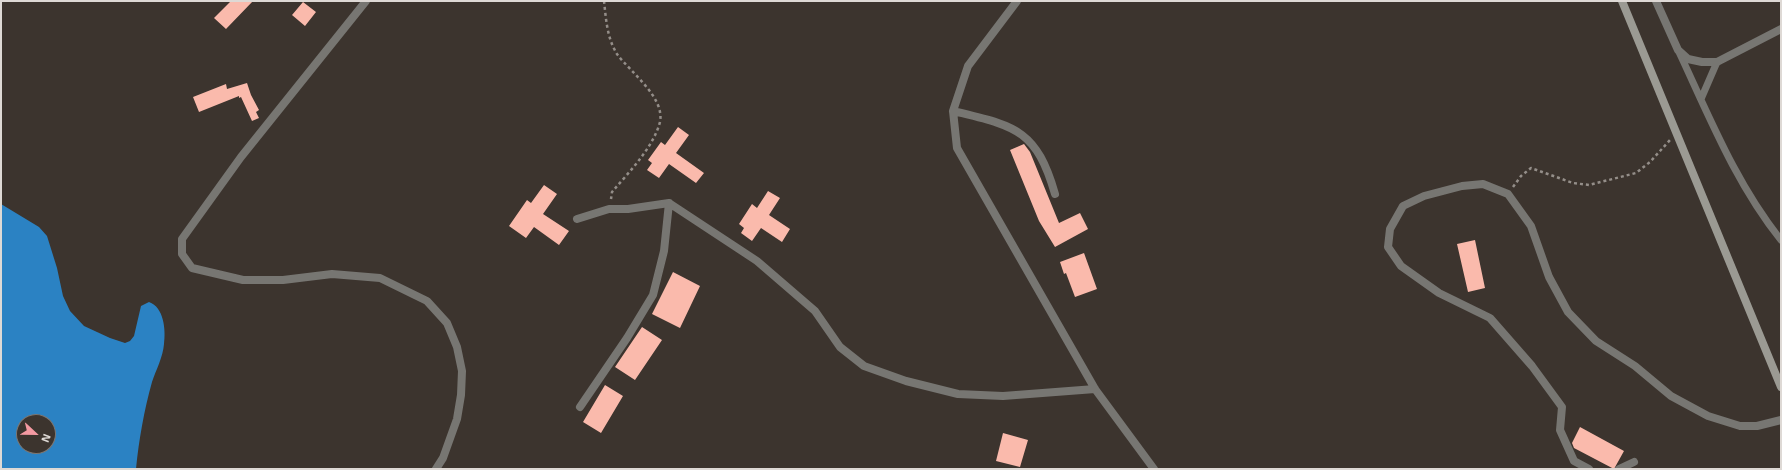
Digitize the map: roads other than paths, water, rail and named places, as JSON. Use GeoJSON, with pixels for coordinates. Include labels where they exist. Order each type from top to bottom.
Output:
{"type":"FeatureCollection","features":[{"type":"Feature","properties":{"kind":"street"},"geometry":{"type":"LineString","coordinates":[[366,1],[241,157],[182,239],[182,254],[192,268],[243,280],[283,280],[332,274],[380,278],[427,301],[447,323],[457,347],[462,371],[461,395],[457,419],[443,458],[436,469]]}},
{"type":"Feature","properties":{"kind":"street"},"geometry":{"type":"LineString","coordinates":[[1017,1],[968,66],[953,111],[957,148],[1095,390],[1154,469]]}},
{"type":"Feature","properties":{"kind":"street"},"geometry":{"type":"LineString","coordinates":[[1622,1],[1781,387]]}},
{"type":"Feature","properties":{"kind":"street"},"geometry":{"type":"LineString","coordinates":[[1625,10],[1628,1]]}},
{"type":"Feature","properties":{"kind":"street"},"geometry":{"type":"LineString","coordinates":[[1656,1],[1678,50],[1688,59],[1702,62],[1717,62],[1781,29]]}},
{"type":"Feature","properties":{"kind":"street"},"geometry":{"type":"LineString","coordinates":[[953,111],[991,120],[1016,130],[1034,145],[1048,169],[1055,194]]}},
{"type":"Feature","properties":{"kind":"street"},"geometry":{"type":"LineString","coordinates":[[1589,469],[1574,461],[1560,430],[1562,407],[1532,366],[1490,318],[1439,293],[1401,266],[1388,247],[1390,229],[1403,206],[1424,196],[1462,186],[1483,184],[1508,194],[1531,226],[1549,277],[1568,312],[1596,341],[1635,366],[1671,396],[1708,416],[1740,426],[1756,426],[1781,420]]}},
{"type":"Feature","properties":{"kind":"street"},"geometry":{"type":"LineString","coordinates":[[577,219],[609,209],[628,209],[669,203],[757,261],[815,311],[840,347],[864,366],[906,381],[958,394],[1003,396],[1095,390]]}},
{"type":"Feature","properties":{"kind":"street"},"geometry":{"type":"LineString","coordinates":[[580,407],[627,338],[653,295],[664,251],[669,203]]}},
{"type":"Feature","properties":{"kind":"street"},"geometry":{"type":"LineString","coordinates":[[1619,469],[1634,462]]}},
{"type":"Feature","properties":{"kind":"lane"},"geometry":{"type":"LineString","coordinates":[[1678,50],[1750,197],[1781,240]]}},
{"type":"Feature","properties":{"kind":"lane"},"geometry":{"type":"LineString","coordinates":[[1701,99],[1717,62]]}},
{"type":"Feature","properties":{"kind":"water"},"geometry":{"type":"Polygon","coordinates":[[[1,204],[39,227],[47,236],[57,268],[63,296],[70,311],[84,326],[125,343],[130,341],[134,336],[141,306],[149,302],[158,309],[161,314],[165,332],[164,344],[144,414],[136,469],[1,469],[1,204]]]}}]}
